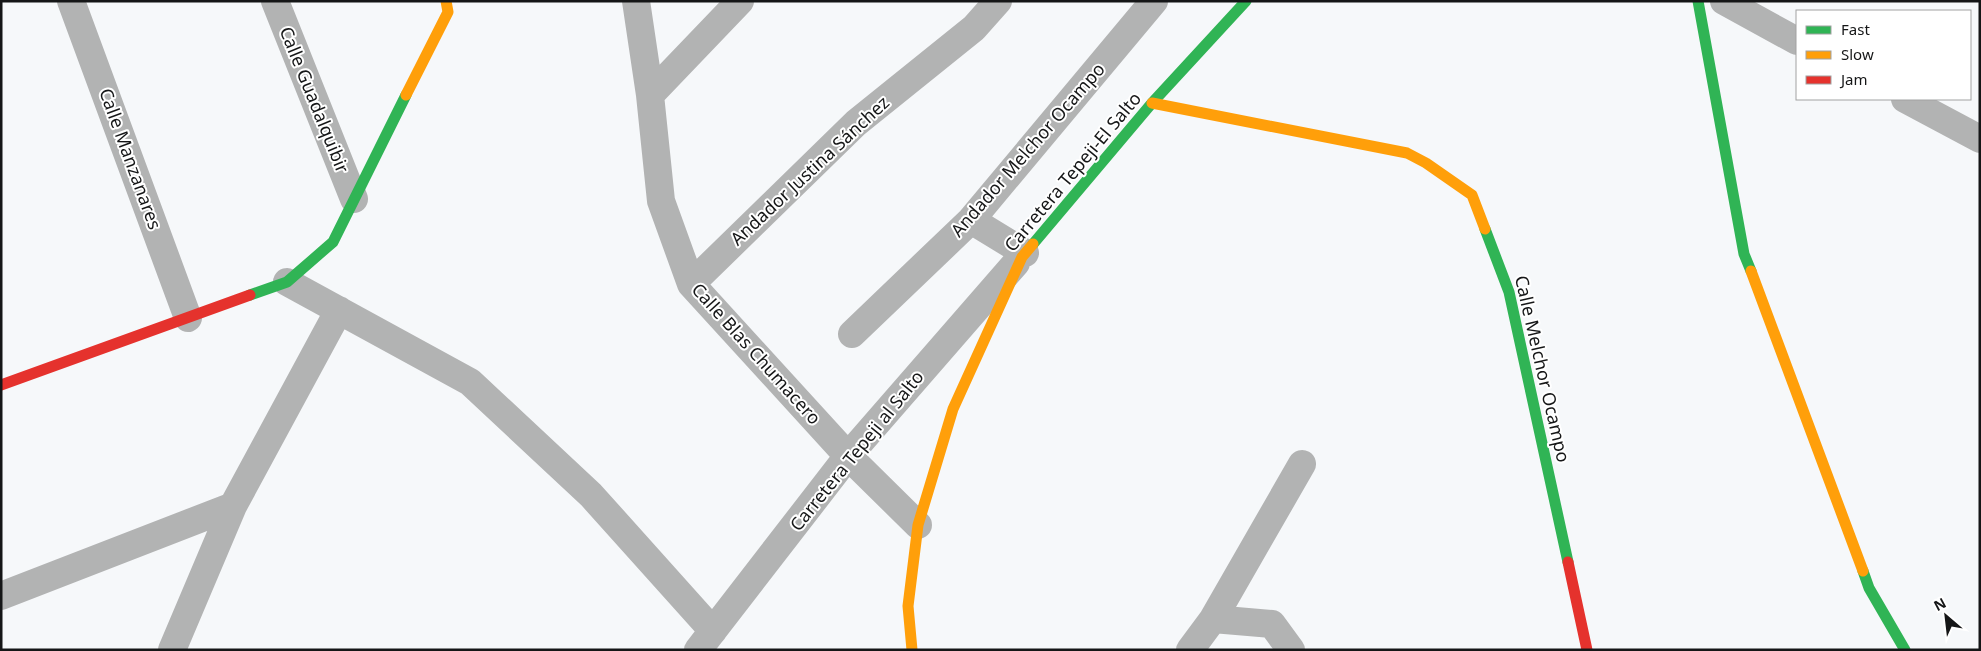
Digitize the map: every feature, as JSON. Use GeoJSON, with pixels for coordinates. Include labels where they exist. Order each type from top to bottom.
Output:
{"type":"FeatureCollection","features":[{"type":"Feature","properties":{"kind":"street","name":"Calle Manzanares"},"geometry":{"type":"LineString","coordinates":[[71,1],[188,318]]}},
{"type":"Feature","properties":{"kind":"street","name":"Calle Guadalquibir"},"geometry":{"type":"LineString","coordinates":[[275,1],[354,200]]}},
{"type":"Feature","properties":{"kind":"street"},"geometry":{"type":"LineString","coordinates":[[2,380],[188,318],[287,282],[333,242],[448,12],[446,1]]}},
{"type":"Feature","properties":{"kind":"street","name":"Calle Blas Chumacero"},"geometry":{"type":"LineString","coordinates":[[636,1],[650,95],[660,201],[691,284],[848,456],[918,525]]}},
{"type":"Feature","properties":{"kind":"street"},"geometry":{"type":"LineString","coordinates":[[650,95],[740,1]]}},
{"type":"Feature","properties":{"kind":"street","name":"Andador Justina Sánchez"},"geometry":{"type":"LineString","coordinates":[[691,284],[856,123],[974,28],[998,1]]}},
{"type":"Feature","properties":{"kind":"street","name":"Andador Melchor Ocampo"},"geometry":{"type":"LineString","coordinates":[[852,334],[971,220],[1154,1]]}},
{"type":"Feature","properties":{"kind":"street","name":"Carretera Tepeji-El Salto"},"geometry":{"type":"LineString","coordinates":[[912,650],[908,606],[918,525],[954,408],[1023,255],[1152,103],[1246,1]]}},
{"type":"Feature","properties":{"kind":"street"},"geometry":{"type":"LineString","coordinates":[[1698,1],[1744,254],[1869,588],[1905,650]]}},
{"type":"Feature","properties":{"kind":"street"},"geometry":{"type":"LineString","coordinates":[[1724,1],[1796,40]]}},
{"type":"Feature","properties":{"kind":"street"},"geometry":{"type":"LineString","coordinates":[[1906,100],[1980,140]]}},
{"type":"Feature","properties":{"kind":"street","name":"Calle Melchor Ocampo"},"geometry":{"type":"LineString","coordinates":[[1152,103],[1407,153],[1426,163],[1472,195],[1509,292],[1587,650]]}},
{"type":"Feature","properties":{"kind":"street"},"geometry":{"type":"LineString","coordinates":[[971,220],[1023,255]]}},
{"type":"Feature","properties":{"kind":"street","name":"Carretera Tepeji al Salto"},"geometry":{"type":"LineString","coordinates":[[706,641],[848,456],[1023,255]]}},
{"type":"Feature","properties":{"kind":"street"},"geometry":{"type":"LineString","coordinates":[[287,282],[470,382],[591,495],[706,641]]}},
{"type":"Feature","properties":{"kind":"street"},"geometry":{"type":"LineString","coordinates":[[172,650],[233,506],[339,310]]}},
{"type":"Feature","properties":{"kind":"street"},"geometry":{"type":"LineString","coordinates":[[1190,650],[1213,619],[1302,464]]}},
{"type":"Feature","properties":{"kind":"street"},"geometry":{"type":"LineString","coordinates":[[1,596],[233,506]]}},
{"type":"Feature","properties":{"kind":"street"},"geometry":{"type":"LineString","coordinates":[[1213,619],[1272,624],[1291,650]]}},
{"type":"Feature","properties":{"kind":"traffic: fast"},"geometry":{"type":"LineString","coordinates":[[1033,244],[1152,103],[1246,1]]}},
{"type":"Feature","properties":{"kind":"traffic: fast"},"geometry":{"type":"LineString","coordinates":[[1698,1],[1744,254],[1751,271]]}},
{"type":"Feature","properties":{"kind":"traffic: fast"},"geometry":{"type":"LineString","coordinates":[[250,295],[287,282],[333,242],[406,95]]}},
{"type":"Feature","properties":{"kind":"traffic: fast"},"geometry":{"type":"LineString","coordinates":[[1485,229],[1509,292],[1568,562]]}},
{"type":"Feature","properties":{"kind":"traffic: fast"},"geometry":{"type":"LineString","coordinates":[[1863,571],[1869,588],[1905,650]]}},
{"type":"Feature","properties":{"kind":"traffic: slow"},"geometry":{"type":"LineString","coordinates":[[406,95],[448,12],[446,1]]}},
{"type":"Feature","properties":{"kind":"traffic: slow"},"geometry":{"type":"LineString","coordinates":[[1152,103],[1407,153],[1426,163],[1472,195],[1485,229]]}},
{"type":"Feature","properties":{"kind":"traffic: slow"},"geometry":{"type":"LineString","coordinates":[[912,650],[908,606],[918,525],[953,409],[1022,257],[1033,244]]}},
{"type":"Feature","properties":{"kind":"traffic: slow"},"geometry":{"type":"LineString","coordinates":[[1751,271],[1863,571]]}},
{"type":"Feature","properties":{"kind":"traffic: jam"},"geometry":{"type":"LineString","coordinates":[[1,385],[250,295]]}},
{"type":"Feature","properties":{"kind":"traffic: jam"},"geometry":{"type":"LineString","coordinates":[[1568,562],[1587,650]]}}]}
